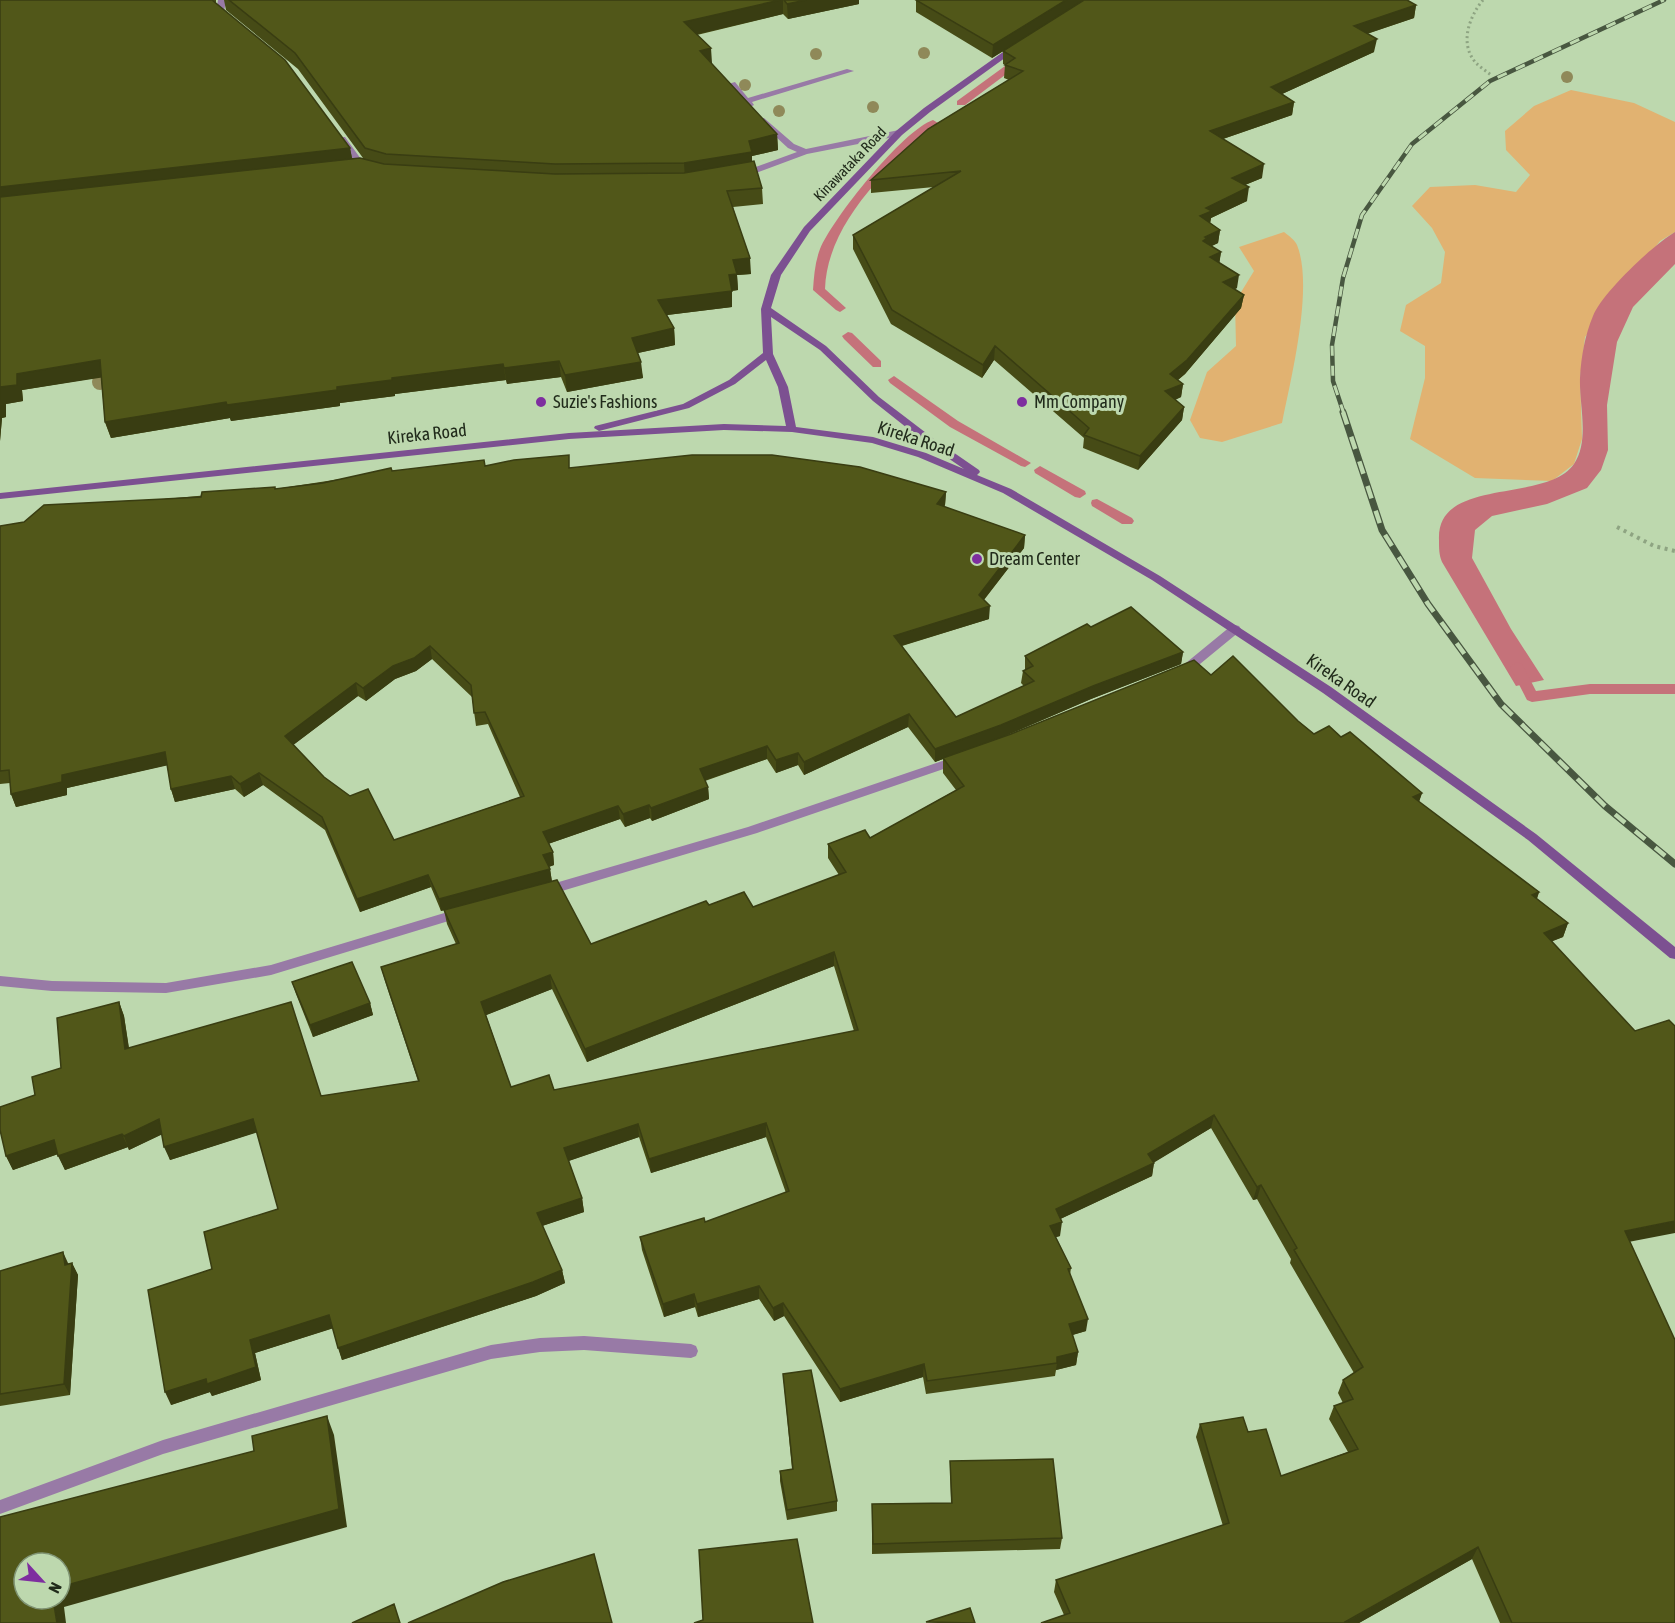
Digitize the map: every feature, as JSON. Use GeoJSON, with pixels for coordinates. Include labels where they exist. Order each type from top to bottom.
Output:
{"type":"FeatureCollection","features":[{"type":"Feature","properties":{"kind":"main road","name":"Kinawataka Road"},"geometry":{"type":"LineString","coordinates":[[792,429],[783,387],[768,354],[766,309],[776,275],[807,229],[899,133],[927,110],[1021,44]]}},
{"type":"Feature","properties":{"kind":"main road"},"geometry":{"type":"LineString","coordinates":[[766,309],[823,348],[876,399],[930,441],[1008,491]]}},
{"type":"Feature","properties":{"kind":"main road"},"geometry":{"type":"LineString","coordinates":[[568,436],[686,405],[732,382],[768,354]]}},
{"type":"Feature","properties":{"kind":"main road","name":"Kireka Road"},"geometry":{"type":"LineString","coordinates":[[0,495],[568,436],[724,427],[792,429],[873,440],[922,455],[1008,491],[1156,578],[1327,690],[1532,837],[1675,954]]}},
{"type":"Feature","properties":{"kind":"street"},"geometry":{"type":"LineString","coordinates":[[222,0],[220,12],[235,26]]}},
{"type":"Feature","properties":{"kind":"street"},"geometry":{"type":"LineString","coordinates":[[746,101],[850,71]]}},
{"type":"Feature","properties":{"kind":"street"},"geometry":{"type":"LineString","coordinates":[[732,84],[791,146],[805,152]]}},
{"type":"Feature","properties":{"kind":"street"},"geometry":{"type":"LineString","coordinates":[[335,130],[363,168]]}},
{"type":"Feature","properties":{"kind":"street"},"geometry":{"type":"LineString","coordinates":[[727,177],[748,174],[805,152],[899,133]]}},
{"type":"Feature","properties":{"kind":"street"},"geometry":{"type":"LineString","coordinates":[[351,169],[363,168],[379,173]]}},
{"type":"Feature","properties":{"kind":"street"},"geometry":{"type":"LineString","coordinates":[[1173,675],[1184,671],[1235,629]]}},
{"type":"Feature","properties":{"kind":"street"},"geometry":{"type":"LineString","coordinates":[[527,895],[664,858],[731,837],[854,798],[973,754]]}},
{"type":"Feature","properties":{"kind":"street"},"geometry":{"type":"LineString","coordinates":[[0,981],[52,986],[166,988],[271,970],[470,911]]}},
{"type":"Feature","properties":{"kind":"street"},"geometry":{"type":"LineString","coordinates":[[0,1507],[163,1447],[490,1352],[540,1345],[584,1343],[691,1351]]}},
{"type":"Feature","properties":{"kind":"path"},"geometry":{"type":"LineString","coordinates":[[1483,0],[1476,8],[1469,23],[1467,42],[1475,62],[1491,75]]}},
{"type":"Feature","properties":{"kind":"path"},"geometry":{"type":"LineString","coordinates":[[1617,527],[1654,546],[1675,551]]}},
{"type":"Feature","properties":{"kind":"shaded area"},"geometry":{"type":"Polygon","coordinates":[[[1571,90],[1634,103],[1675,122],[1675,232],[1660,241],[1585,337],[1580,378],[1582,439],[1574,464],[1552,481],[1475,478],[1410,439],[1425,378],[1425,346],[1400,331],[1406,305],[1441,283],[1445,252],[1432,228],[1412,206],[1430,187],[1475,185],[1516,192],[1530,175],[1506,150],[1505,131],[1534,106],[1571,90]]]}},
{"type":"Feature","properties":{"kind":"shaded area"},"geometry":{"type":"Polygon","coordinates":[[[1284,232],[1297,245],[1302,263],[1303,284],[1299,333],[1282,423],[1222,442],[1200,438],[1190,420],[1207,372],[1236,346],[1235,302],[1254,271],[1239,247],[1284,232]]]}},
{"type":"Feature","properties":{"kind":"shaded area"},"geometry":{"type":"Polygon","coordinates":[[[1675,232],[1675,264],[1633,307],[1617,342],[1607,405],[1608,450],[1601,470],[1587,488],[1547,504],[1492,516],[1475,530],[1472,558],[1511,629],[1544,680],[1516,686],[1442,562],[1439,540],[1443,520],[1455,507],[1473,498],[1541,484],[1560,476],[1574,464],[1579,455],[1583,433],[1581,362],[1593,316],[1598,306],[1629,270],[1654,247],[1675,232]]]}},
{"type":"Feature","properties":{"kind":"building"},"geometry":{"type":"Polygon","coordinates":[[[0,0],[212,0],[285,60],[350,148],[0,187],[0,0]]]}},
{"type":"Feature","properties":{"kind":"building"},"geometry":{"type":"Polygon","coordinates":[[[229,0],[780,0],[684,22],[711,48],[700,51],[777,134],[749,141],[752,152],[684,163],[555,164],[386,154],[365,148],[295,53],[229,0]]]}},
{"type":"Feature","properties":{"kind":"building"},"geometry":{"type":"Polygon","coordinates":[[[784,0],[806,0],[787,4],[784,0]]]}},
{"type":"Feature","properties":{"kind":"building"},"geometry":{"type":"Polygon","coordinates":[[[916,0],[1066,0],[993,45],[916,0]]]}},
{"type":"Feature","properties":{"kind":"building"},"geometry":{"type":"Polygon","coordinates":[[[1084,0],[1407,0],[1416,5],[1354,26],[1377,39],[1271,87],[1294,102],[1210,131],[1264,164],[1232,178],[1249,187],[1206,208],[1212,211],[1200,216],[1220,230],[1205,237],[1207,238],[1203,241],[1221,252],[1210,257],[1239,275],[1223,282],[1244,295],[1187,360],[1170,374],[1183,384],[1165,391],[1184,407],[1140,456],[1084,435],[1089,428],[995,346],[983,365],[892,310],[853,235],[961,171],[871,180],[928,129],[1023,71],[1005,65],[1015,58],[1003,51],[1084,0]]]}},
{"type":"Feature","properties":{"kind":"building"},"geometry":{"type":"Polygon","coordinates":[[[360,158],[384,164],[555,174],[684,173],[754,161],[762,188],[727,191],[750,258],[733,260],[737,274],[729,275],[732,291],[658,300],[674,328],[632,338],[641,362],[565,375],[559,361],[504,368],[503,364],[392,378],[392,380],[337,387],[337,390],[227,405],[226,402],[105,422],[100,360],[17,374],[17,385],[0,387],[0,197],[360,158]]]}},
{"type":"Feature","properties":{"kind":"building"},"geometry":{"type":"Polygon","coordinates":[[[569,455],[569,468],[692,455],[772,455],[860,467],[946,492],[937,504],[1025,535],[979,595],[990,606],[894,636],[956,717],[1034,681],[1023,671],[1033,666],[1025,656],[1087,624],[1091,627],[1131,607],[1183,652],[935,749],[909,714],[804,762],[798,753],[776,760],[767,746],[700,769],[708,787],[651,808],[649,805],[623,814],[618,806],[543,832],[553,852],[543,855],[550,869],[439,899],[428,875],[357,899],[322,817],[259,773],[240,784],[231,776],[171,789],[165,752],[62,775],[62,782],[11,794],[9,770],[0,771],[0,526],[24,522],[44,505],[201,497],[202,492],[275,487],[275,489],[323,483],[391,468],[392,471],[484,460],[485,466],[514,460],[569,455]],[[430,646],[414,658],[393,666],[363,688],[356,683],[285,736],[324,777],[350,796],[368,789],[394,840],[524,796],[485,712],[474,713],[471,685],[430,646]]]}},
{"type":"Feature","properties":{"kind":"building"},"geometry":{"type":"Polygon","coordinates":[[[1233,656],[1314,734],[1329,726],[1341,737],[1350,732],[1422,793],[1413,797],[1539,892],[1532,895],[1568,923],[1544,933],[1635,1031],[1669,1020],[1675,1026],[1675,1221],[1625,1231],[1675,1340],[1675,1623],[1512,1623],[1478,1547],[1346,1623],[1041,1623],[1070,1613],[1056,1580],[1229,1523],[1200,1424],[1243,1417],[1248,1432],[1266,1429],[1281,1476],[1358,1449],[1334,1406],[1353,1399],[1343,1380],[1363,1367],[1294,1250],[1297,1248],[1261,1185],[1257,1187],[1214,1115],[1148,1154],[1154,1163],[1056,1209],[1062,1222],[1050,1226],[1071,1268],[1068,1269],[1088,1319],[1069,1324],[1078,1352],[1057,1357],[1057,1363],[927,1381],[924,1364],[840,1389],[783,1303],[773,1308],[759,1286],[697,1304],[694,1294],[663,1304],[640,1237],[704,1218],[705,1222],[789,1191],[766,1123],[649,1159],[638,1124],[564,1148],[582,1198],[537,1213],[562,1270],[338,1348],[329,1315],[250,1340],[256,1367],[207,1384],[206,1379],[165,1392],[148,1290],[212,1269],[204,1232],[278,1209],[253,1119],[164,1147],[159,1119],[124,1136],[122,1134],[58,1156],[54,1140],[6,1156],[0,1130],[0,1107],[35,1095],[32,1077],[61,1068],[57,1018],[119,1002],[125,1049],[291,1002],[321,1096],[419,1081],[381,967],[459,943],[444,910],[557,880],[591,944],[706,901],[709,905],[744,892],[753,907],[846,872],[828,844],[865,830],[870,838],[964,786],[943,758],[1011,734],[1194,660],[1211,675],[1233,656]],[[834,952],[585,1049],[550,975],[481,1002],[511,1087],[549,1075],[554,1090],[858,1030],[834,952]]]}},
{"type":"Feature","properties":{"kind":"building"},"geometry":{"type":"Polygon","coordinates":[[[352,962],[370,1003],[310,1025],[292,982],[352,962]]]}},
{"type":"Feature","properties":{"kind":"building"},"geometry":{"type":"Polygon","coordinates":[[[63,1252],[65,1265],[72,1263],[64,1384],[0,1394],[0,1271],[63,1252]]]}},
{"type":"Feature","properties":{"kind":"building"},"geometry":{"type":"Polygon","coordinates":[[[811,1370],[837,1501],[787,1510],[780,1471],[793,1469],[783,1374],[811,1370]]]}},
{"type":"Feature","properties":{"kind":"building"},"geometry":{"type":"Polygon","coordinates":[[[327,1416],[339,1509],[72,1584],[72,1551],[12,1551],[12,1611],[55,1611],[57,1623],[0,1623],[0,1517],[254,1451],[252,1436],[327,1416]]]}},
{"type":"Feature","properties":{"kind":"building"},"geometry":{"type":"Polygon","coordinates":[[[1053,1459],[1062,1538],[873,1544],[872,1504],[952,1503],[950,1461],[1053,1459]]]}},
{"type":"Feature","properties":{"kind":"building"},"geometry":{"type":"Polygon","coordinates":[[[797,1539],[813,1623],[694,1623],[703,1620],[699,1550],[797,1539]]]}},
{"type":"Feature","properties":{"kind":"building"},"geometry":{"type":"Polygon","coordinates":[[[594,1554],[612,1623],[408,1623],[503,1582],[594,1554]]]}},
{"type":"Feature","properties":{"kind":"building"},"geometry":{"type":"Polygon","coordinates":[[[394,1604],[400,1623],[352,1623],[394,1604]]]}},
{"type":"Feature","properties":{"kind":"building"},"geometry":{"type":"Polygon","coordinates":[[[970,1608],[975,1623],[926,1622],[970,1608]]]}},
{"type":"Feature","properties":{"kind":"waterway"},"geometry":{"type":"LineString","coordinates":[[961,103],[1020,60]]}},
{"type":"Feature","properties":{"kind":"waterway"},"geometry":{"type":"LineString","coordinates":[[840,308],[819,290],[823,257],[830,241],[877,176],[897,154],[933,123]]}},
{"type":"Feature","properties":{"kind":"waterway"},"geometry":{"type":"LineString","coordinates":[[848,336],[877,364]]}},
{"type":"Feature","properties":{"kind":"waterway"},"geometry":{"type":"LineString","coordinates":[[894,380],[954,424],[1025,463]]}},
{"type":"Feature","properties":{"kind":"waterway"},"geometry":{"type":"LineString","coordinates":[[1040,470],[1080,494]]}},
{"type":"Feature","properties":{"kind":"waterway"},"geometry":{"type":"LineString","coordinates":[[1097,503],[1127,521]]}},
{"type":"Feature","properties":{"kind":"waterway"},"geometry":{"type":"LineString","coordinates":[[1517,667],[1532,697],[1590,689],[1675,689]]}},
{"type":"Feature","properties":{"kind":"railway"},"geometry":{"type":"LineString","coordinates":[[1344,414],[1333,381],[1332,345],[1343,278],[1362,215],[1412,144],[1490,81],[1664,0]]}},
{"type":"Feature","properties":{"kind":"railway"},"geometry":{"type":"LineString","coordinates":[[1343,412],[1382,530],[1428,604],[1501,704],[1605,806],[1675,864]]}},
{"type":"Feature","properties":{"kind":"place","name":"Suzie's Fashions"},"geometry":{"type":"Point","coordinates":[541,402]}},
{"type":"Feature","properties":{"kind":"place","name":"Mm Company"},"geometry":{"type":"Point","coordinates":[1022,402]}},
{"type":"Feature","properties":{"kind":"place","name":"Dream Center"},"geometry":{"type":"Point","coordinates":[977,559]}}]}
